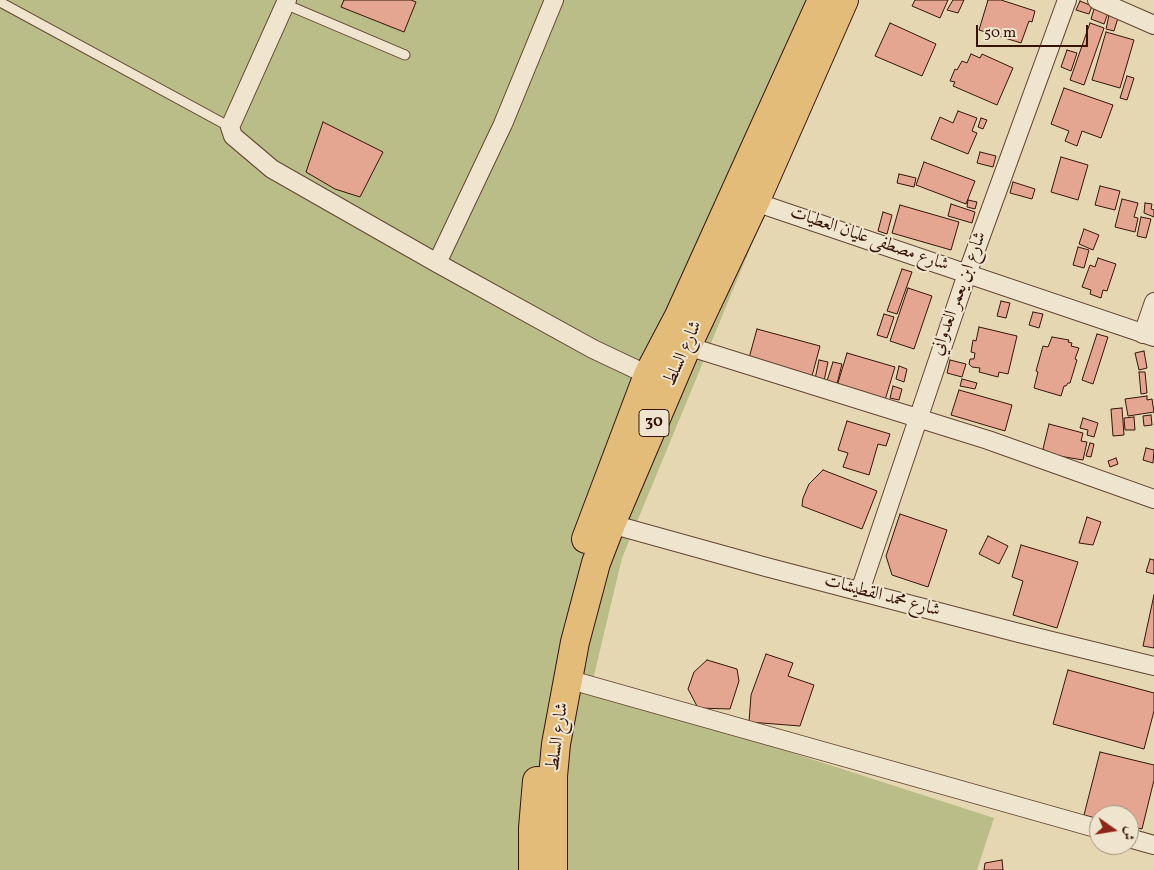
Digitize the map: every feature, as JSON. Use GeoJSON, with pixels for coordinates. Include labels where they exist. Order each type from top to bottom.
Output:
{"type":"FeatureCollection","features":[{"type":"Feature","properties":{"kind":"main road","name":"شارع السلط"},"geometry":{"type":"LineString","coordinates":[[533,870],[533,828],[542,728],[563,619],[590,524],[648,375],[679,316],[822,0]]}},
{"type":"Feature","properties":{"kind":"main road","name":"شارع السلط"},"geometry":{"type":"LineString","coordinates":[[553,870],[553,776],[556,744],[567,678],[588,592],[611,524],[687,346],[755,202],[844,0]]}},
{"type":"Feature","properties":{"kind":"street"},"geometry":{"type":"LineString","coordinates":[[437,263],[503,124],[554,0]]}},
{"type":"Feature","properties":{"kind":"street","name":"شارع ابن يعمر العدواني"},"geometry":{"type":"LineString","coordinates":[[860,591],[967,274],[1067,0]]}},
{"type":"Feature","properties":{"kind":"street"},"geometry":{"type":"LineString","coordinates":[[1097,0],[1154,25]]}},
{"type":"Feature","properties":{"kind":"street"},"geometry":{"type":"LineString","coordinates":[[286,2],[230,127],[233,136],[272,169],[593,349],[648,375]]}},
{"type":"Feature","properties":{"kind":"street","name":"شارع مصطفى عليان العطيات"},"geometry":{"type":"LineString","coordinates":[[755,202],[1148,336]]}},
{"type":"Feature","properties":{"kind":"street"},"geometry":{"type":"LineString","coordinates":[[1148,336],[1154,302]]}},
{"type":"Feature","properties":{"kind":"street"},"geometry":{"type":"LineString","coordinates":[[687,346],[1055,463],[1154,499]]}},
{"type":"Feature","properties":{"kind":"street","name":"شارع محمد القطيشات"},"geometry":{"type":"LineString","coordinates":[[611,524],[766,567],[1154,666]]}},
{"type":"Feature","properties":{"kind":"street"},"geometry":{"type":"LineString","coordinates":[[567,678],[1089,826]]}},
{"type":"Feature","properties":{"kind":"street"},"geometry":{"type":"LineString","coordinates":[[1139,841],[1154,845]]}},
{"type":"Feature","properties":{"kind":"lane"},"geometry":{"type":"LineString","coordinates":[[0,2],[230,127]]}},
{"type":"Feature","properties":{"kind":"lane"},"geometry":{"type":"LineString","coordinates":[[286,2],[404,55]]}},
{"type":"Feature","properties":{"kind":"green space"},"geometry":{"type":"Polygon","coordinates":[[[0,0],[853,0],[622,558],[591,688],[994,818],[977,870],[0,870],[0,0]]]}},
{"type":"Feature","properties":{"kind":"building"},"geometry":{"type":"Polygon","coordinates":[[[344,0],[411,0],[416,2],[404,32],[341,7],[344,0]]]}},
{"type":"Feature","properties":{"kind":"building"},"geometry":{"type":"Polygon","coordinates":[[[915,0],[948,0],[940,18],[912,6],[915,0]]]}},
{"type":"Feature","properties":{"kind":"building"},"geometry":{"type":"Polygon","coordinates":[[[953,0],[964,0],[958,13],[947,10],[953,0]]]}},
{"type":"Feature","properties":{"kind":"building"},"geometry":{"type":"Polygon","coordinates":[[[988,0],[1001,0],[1035,11],[1032,22],[1029,21],[1021,43],[979,30],[988,0]]]}},
{"type":"Feature","properties":{"kind":"building"},"geometry":{"type":"Polygon","coordinates":[[[1080,1],[1092,6],[1089,14],[1076,10],[1080,1]]]}},
{"type":"Feature","properties":{"kind":"building"},"geometry":{"type":"Polygon","coordinates":[[[1094,9],[1108,13],[1104,24],[1091,19],[1094,9]]]}},
{"type":"Feature","properties":{"kind":"building"},"geometry":{"type":"Polygon","coordinates":[[[1109,15],[1118,18],[1114,31],[1106,29],[1109,15]]]}},
{"type":"Feature","properties":{"kind":"building"},"geometry":{"type":"Polygon","coordinates":[[[890,23],[936,44],[922,76],[875,56],[890,23]]]}},
{"type":"Feature","properties":{"kind":"building"},"geometry":{"type":"Polygon","coordinates":[[[1090,23],[1104,28],[1084,85],[1070,80],[1090,23]]]}},
{"type":"Feature","properties":{"kind":"building"},"geometry":{"type":"Polygon","coordinates":[[[1106,32],[1134,40],[1120,88],[1092,80],[1106,32]]]}},
{"type":"Feature","properties":{"kind":"building"},"geometry":{"type":"Polygon","coordinates":[[[1067,50],[1077,53],[1071,71],[1061,67],[1067,50]]]}},
{"type":"Feature","properties":{"kind":"building"},"geometry":{"type":"Polygon","coordinates":[[[971,54],[980,58],[982,54],[1013,68],[997,105],[953,86],[955,82],[950,81],[955,69],[957,70],[962,61],[967,63],[971,54]]]}},
{"type":"Feature","properties":{"kind":"building"},"geometry":{"type":"Polygon","coordinates":[[[1127,76],[1134,78],[1127,100],[1120,98],[1127,76]]]}},
{"type":"Feature","properties":{"kind":"building"},"geometry":{"type":"Polygon","coordinates":[[[1064,88],[1113,105],[1101,138],[1082,131],[1077,146],[1065,141],[1069,131],[1051,124],[1064,88]]]}},
{"type":"Feature","properties":{"kind":"building"},"geometry":{"type":"Polygon","coordinates":[[[958,111],[977,118],[972,131],[977,133],[968,154],[931,139],[940,117],[953,123],[958,111]]]}},
{"type":"Feature","properties":{"kind":"building"},"geometry":{"type":"Polygon","coordinates":[[[981,118],[987,120],[983,129],[978,127],[981,118]]]}},
{"type":"Feature","properties":{"kind":"building"},"geometry":{"type":"Polygon","coordinates":[[[323,122],[383,152],[360,197],[335,189],[306,172],[323,122]]]}},
{"type":"Feature","properties":{"kind":"building"},"geometry":{"type":"Polygon","coordinates":[[[980,152],[996,156],[993,167],[977,163],[980,152]]]}},
{"type":"Feature","properties":{"kind":"building"},"geometry":{"type":"Polygon","coordinates":[[[1061,157],[1088,165],[1078,200],[1051,192],[1061,157]]]}},
{"type":"Feature","properties":{"kind":"building"},"geometry":{"type":"Polygon","coordinates":[[[924,162],[975,181],[966,204],[916,185],[924,162]]]}},
{"type":"Feature","properties":{"kind":"building"},"geometry":{"type":"Polygon","coordinates":[[[899,174],[916,178],[914,187],[897,183],[899,174]]]}},
{"type":"Feature","properties":{"kind":"building"},"geometry":{"type":"Polygon","coordinates":[[[1013,182],[1035,189],[1032,199],[1010,193],[1013,182]]]}},
{"type":"Feature","properties":{"kind":"building"},"geometry":{"type":"Polygon","coordinates":[[[1100,186],[1120,191],[1115,210],[1095,205],[1100,186]]]}},
{"type":"Feature","properties":{"kind":"building"},"geometry":{"type":"Polygon","coordinates":[[[1122,199],[1138,203],[1134,217],[1138,218],[1135,232],[1115,227],[1122,199]]]}},
{"type":"Feature","properties":{"kind":"building"},"geometry":{"type":"Polygon","coordinates":[[[968,200],[977,202],[975,209],[967,207],[968,200]]]}},
{"type":"Feature","properties":{"kind":"building"},"geometry":{"type":"Polygon","coordinates":[[[1145,203],[1152,204],[1151,209],[1154,210],[1154,217],[1144,213],[1145,203]]]}},
{"type":"Feature","properties":{"kind":"building"},"geometry":{"type":"Polygon","coordinates":[[[951,204],[975,212],[972,223],[948,216],[951,204]]]}},
{"type":"Feature","properties":{"kind":"building"},"geometry":{"type":"Polygon","coordinates":[[[900,205],[959,222],[951,250],[892,233],[900,205]]]}},
{"type":"Feature","properties":{"kind":"building"},"geometry":{"type":"Polygon","coordinates":[[[883,212],[892,215],[887,234],[878,231],[883,212]]]}},
{"type":"Feature","properties":{"kind":"building"},"geometry":{"type":"Polygon","coordinates":[[[1141,217],[1151,219],[1146,238],[1137,236],[1141,217]]]}},
{"type":"Feature","properties":{"kind":"building"},"geometry":{"type":"Polygon","coordinates":[[[1084,229],[1099,235],[1093,250],[1079,244],[1084,229]]]}},
{"type":"Feature","properties":{"kind":"building"},"geometry":{"type":"Polygon","coordinates":[[[1078,247],[1089,250],[1084,268],[1073,265],[1078,247]]]}},
{"type":"Feature","properties":{"kind":"building"},"geometry":{"type":"Polygon","coordinates":[[[1098,258],[1116,264],[1107,291],[1103,290],[1101,298],[1090,294],[1091,290],[1082,287],[1090,265],[1095,267],[1098,258]]]}},
{"type":"Feature","properties":{"kind":"building"},"geometry":{"type":"Polygon","coordinates":[[[902,269],[912,272],[897,314],[887,311],[902,269]]]}},
{"type":"Feature","properties":{"kind":"building"},"geometry":{"type":"Polygon","coordinates":[[[908,288],[932,296],[914,349],[890,341],[908,288]]]}},
{"type":"Feature","properties":{"kind":"building"},"geometry":{"type":"Polygon","coordinates":[[[1001,301],[1010,303],[1006,318],[997,316],[1001,301]]]}},
{"type":"Feature","properties":{"kind":"building"},"geometry":{"type":"Polygon","coordinates":[[[1033,312],[1043,314],[1039,328],[1029,325],[1033,312]]]}},
{"type":"Feature","properties":{"kind":"building"},"geometry":{"type":"Polygon","coordinates":[[[884,314],[894,317],[887,338],[877,335],[884,314]]]}},
{"type":"Feature","properties":{"kind":"building"},"geometry":{"type":"Polygon","coordinates":[[[979,327],[1017,336],[1008,374],[999,372],[998,377],[979,372],[980,368],[972,367],[969,364],[970,359],[974,359],[975,353],[971,352],[973,340],[976,341],[979,327]]]}},
{"type":"Feature","properties":{"kind":"building"},"geometry":{"type":"Polygon","coordinates":[[[757,329],[820,346],[812,376],[749,358],[757,329]]]}},
{"type":"Feature","properties":{"kind":"building"},"geometry":{"type":"Polygon","coordinates":[[[1097,334],[1108,337],[1093,384],[1082,380],[1097,334]]]}},
{"type":"Feature","properties":{"kind":"building"},"geometry":{"type":"Polygon","coordinates":[[[1052,337],[1069,340],[1068,342],[1072,343],[1071,346],[1079,348],[1070,383],[1064,386],[1061,396],[1034,388],[1038,372],[1036,371],[1043,346],[1048,347],[1052,337]]]}},
{"type":"Feature","properties":{"kind":"building"},"geometry":{"type":"Polygon","coordinates":[[[1144,351],[1147,368],[1139,370],[1135,353],[1144,351]]]}},
{"type":"Feature","properties":{"kind":"building"},"geometry":{"type":"Polygon","coordinates":[[[847,353],[895,367],[885,400],[837,386],[847,353]]]}},
{"type":"Feature","properties":{"kind":"building"},"geometry":{"type":"Polygon","coordinates":[[[819,360],[828,362],[824,381],[815,379],[819,360]]]}},
{"type":"Feature","properties":{"kind":"building"},"geometry":{"type":"Polygon","coordinates":[[[950,360],[966,364],[962,377],[947,373],[950,360]]]}},
{"type":"Feature","properties":{"kind":"building"},"geometry":{"type":"Polygon","coordinates":[[[833,362],[842,364],[837,384],[827,381],[833,362]]]}},
{"type":"Feature","properties":{"kind":"building"},"geometry":{"type":"Polygon","coordinates":[[[899,366],[907,369],[904,382],[896,379],[899,366]]]}},
{"type":"Feature","properties":{"kind":"building"},"geometry":{"type":"Polygon","coordinates":[[[1139,372],[1145,372],[1147,393],[1141,394],[1139,372]]]}},
{"type":"Feature","properties":{"kind":"building"},"geometry":{"type":"Polygon","coordinates":[[[962,379],[977,383],[975,389],[960,386],[962,379]]]}},
{"type":"Feature","properties":{"kind":"building"},"geometry":{"type":"Polygon","coordinates":[[[893,386],[902,389],[899,400],[890,398],[893,386]]]}},
{"type":"Feature","properties":{"kind":"building"},"geometry":{"type":"Polygon","coordinates":[[[959,390],[1012,405],[1005,431],[951,415],[959,390]]]}},
{"type":"Feature","properties":{"kind":"building"},"geometry":{"type":"Polygon","coordinates":[[[1147,396],[1147,400],[1152,399],[1154,412],[1128,416],[1125,399],[1147,396]]]}},
{"type":"Feature","properties":{"kind":"building"},"geometry":{"type":"Polygon","coordinates":[[[1122,408],[1124,435],[1113,436],[1111,409],[1122,408]]]}},
{"type":"Feature","properties":{"kind":"building"},"geometry":{"type":"Polygon","coordinates":[[[1151,415],[1152,425],[1144,426],[1143,416],[1151,415]]]}},
{"type":"Feature","properties":{"kind":"building"},"geometry":{"type":"Polygon","coordinates":[[[1134,417],[1135,430],[1125,430],[1124,418],[1134,417]]]}},
{"type":"Feature","properties":{"kind":"building"},"geometry":{"type":"Polygon","coordinates":[[[1083,418],[1098,423],[1094,437],[1087,435],[1088,430],[1080,428],[1083,418]]]}},
{"type":"Feature","properties":{"kind":"building"},"geometry":{"type":"Polygon","coordinates":[[[847,421],[890,434],[886,446],[878,444],[869,475],[843,467],[848,453],[838,450],[847,421]]]}},
{"type":"Feature","properties":{"kind":"building"},"geometry":{"type":"Polygon","coordinates":[[[1049,424],[1083,433],[1081,441],[1087,442],[1083,460],[1053,455],[1043,449],[1049,424]]]}},
{"type":"Feature","properties":{"kind":"building"},"geometry":{"type":"Polygon","coordinates":[[[1090,443],[1094,444],[1091,457],[1086,456],[1090,443]]]}},
{"type":"Feature","properties":{"kind":"building"},"geometry":{"type":"Polygon","coordinates":[[[1146,448],[1154,450],[1153,463],[1143,460],[1146,448]]]}},
{"type":"Feature","properties":{"kind":"building"},"geometry":{"type":"Polygon","coordinates":[[[1116,458],[1118,464],[1110,467],[1108,461],[1116,458]]]}},
{"type":"Feature","properties":{"kind":"building"},"geometry":{"type":"Polygon","coordinates":[[[823,470],[877,491],[862,529],[802,506],[809,484],[823,470]]]}},
{"type":"Feature","properties":{"kind":"building"},"geometry":{"type":"Polygon","coordinates":[[[900,514],[947,530],[928,587],[892,575],[886,556],[900,514]]]}},
{"type":"Feature","properties":{"kind":"building"},"geometry":{"type":"Polygon","coordinates":[[[1087,517],[1101,522],[1093,545],[1079,543],[1087,517]]]}},
{"type":"Feature","properties":{"kind":"building"},"geometry":{"type":"Polygon","coordinates":[[[988,536],[1008,546],[999,564],[979,554],[988,536]]]}},
{"type":"Feature","properties":{"kind":"building"},"geometry":{"type":"Polygon","coordinates":[[[1021,545],[1078,562],[1057,628],[1013,615],[1023,581],[1012,577],[1021,545]]]}},
{"type":"Feature","properties":{"kind":"building"},"geometry":{"type":"Polygon","coordinates":[[[1150,559],[1154,560],[1154,574],[1146,572],[1150,559]]]}},
{"type":"Feature","properties":{"kind":"building"},"geometry":{"type":"Polygon","coordinates":[[[1154,595],[1154,648],[1143,646],[1154,595]]]}},
{"type":"Feature","properties":{"kind":"building"},"geometry":{"type":"Polygon","coordinates":[[[766,654],[793,663],[788,676],[814,685],[800,726],[749,722],[751,695],[766,654]]]}},
{"type":"Feature","properties":{"kind":"building"},"geometry":{"type":"Polygon","coordinates":[[[707,660],[737,669],[739,681],[730,709],[698,708],[688,689],[694,672],[707,660]]]}},
{"type":"Feature","properties":{"kind":"building"},"geometry":{"type":"Polygon","coordinates":[[[1068,670],[1154,693],[1154,711],[1144,749],[1053,724],[1068,670]]]}},
{"type":"Feature","properties":{"kind":"building"},"geometry":{"type":"Polygon","coordinates":[[[1100,752],[1154,765],[1154,780],[1142,829],[1139,828],[1139,805],[1089,805],[1089,816],[1084,815],[1100,752]]]}},
{"type":"Feature","properties":{"kind":"building"},"geometry":{"type":"Polygon","coordinates":[[[1002,860],[1003,870],[984,870],[985,863],[1002,860]]]}}]}
